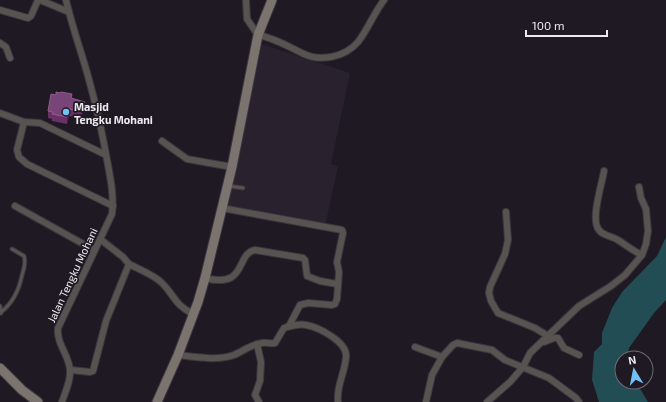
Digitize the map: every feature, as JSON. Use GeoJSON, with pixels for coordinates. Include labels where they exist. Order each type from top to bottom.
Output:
{"type":"FeatureCollection","features":[{"type":"Feature","properties":{"kind":"street"},"geometry":{"type":"LineString","coordinates":[[0,10],[28,18],[31,16],[39,0],[69,12]]}},
{"type":"Feature","properties":{"kind":"street","name":"Jalan Tengku Mohani"},"geometry":{"type":"LineString","coordinates":[[66,0],[88,76],[106,154],[113,206],[112,214],[58,328],[59,339],[70,370]]}},
{"type":"Feature","properties":{"kind":"street"},"geometry":{"type":"LineString","coordinates":[[246,0],[247,19],[258,35],[268,37],[312,57],[319,58],[334,56],[351,48],[357,42],[384,0]]}},
{"type":"Feature","properties":{"kind":"street"},"geometry":{"type":"LineString","coordinates":[[157,402],[194,314],[205,278],[232,167],[258,35],[272,0]]}},
{"type":"Feature","properties":{"kind":"street"},"geometry":{"type":"LineString","coordinates":[[0,43],[6,47],[10,58]]}},
{"type":"Feature","properties":{"kind":"street"},"geometry":{"type":"LineString","coordinates":[[0,113],[24,122],[40,123],[106,154]]}},
{"type":"Feature","properties":{"kind":"street"},"geometry":{"type":"LineString","coordinates":[[24,122],[17,154],[27,164],[113,206]]}},
{"type":"Feature","properties":{"kind":"street"},"geometry":{"type":"LineString","coordinates":[[162,141],[187,159],[232,167]]}},
{"type":"Feature","properties":{"kind":"street"},"geometry":{"type":"LineString","coordinates":[[604,171],[597,204],[596,226],[598,230],[604,234],[616,239],[642,255]]}},
{"type":"Feature","properties":{"kind":"street"},"geometry":{"type":"LineString","coordinates":[[487,402],[510,382],[523,367],[530,353],[579,306],[611,286],[625,275],[642,255],[646,244],[648,231],[646,209],[641,198],[639,187]]}},
{"type":"Feature","properties":{"kind":"street"},"geometry":{"type":"LineString","coordinates":[[15,206],[94,250]]}},
{"type":"Feature","properties":{"kind":"street"},"geometry":{"type":"LineString","coordinates":[[222,208],[342,230],[343,234],[337,262],[339,272],[337,299],[335,304],[308,303],[300,305],[289,326]]}},
{"type":"Feature","properties":{"kind":"street"},"geometry":{"type":"LineString","coordinates":[[506,212],[508,240],[506,254],[490,287],[489,294],[491,301],[498,313],[535,328],[548,336]]}},
{"type":"Feature","properties":{"kind":"street"},"geometry":{"type":"LineString","coordinates":[[100,239],[123,257],[129,264],[158,279],[163,283],[177,302],[194,314]]}},
{"type":"Feature","properties":{"kind":"street"},"geometry":{"type":"LineString","coordinates":[[205,278],[220,280],[231,278],[237,272],[249,252],[255,250],[303,258],[306,260],[306,272],[308,276],[337,284]]}},
{"type":"Feature","properties":{"kind":"street"},"geometry":{"type":"LineString","coordinates":[[62,402],[70,376],[70,370],[93,371],[106,321],[129,264]]}},
{"type":"Feature","properties":{"kind":"street"},"geometry":{"type":"LineString","coordinates":[[178,355],[202,358],[233,355],[257,344],[275,343],[284,328],[289,326],[307,325],[330,336],[344,347],[346,358],[337,391],[338,402]]}},
{"type":"Feature","properties":{"kind":"street"},"geometry":{"type":"LineString","coordinates":[[541,343],[558,338],[564,348],[579,355]]}},
{"type":"Feature","properties":{"kind":"street"},"geometry":{"type":"LineString","coordinates":[[426,402],[432,375],[442,357],[453,345],[461,343],[492,350],[505,360],[549,378],[580,402]]}},
{"type":"Feature","properties":{"kind":"street"},"geometry":{"type":"LineString","coordinates":[[257,344],[261,362],[260,381],[256,395],[259,402]]}},
{"type":"Feature","properties":{"kind":"street"},"geometry":{"type":"LineString","coordinates":[[415,347],[442,357]]}},
{"type":"Feature","properties":{"kind":"street"},"geometry":{"type":"LineString","coordinates":[[0,368],[22,390],[38,402]]}},
{"type":"Feature","properties":{"kind":"lane"},"geometry":{"type":"LineString","coordinates":[[227,186],[243,188]]}},
{"type":"Feature","properties":{"kind":"lane"},"geometry":{"type":"LineString","coordinates":[[0,313],[8,308],[17,293],[24,267],[24,256],[12,249]]}},
{"type":"Feature","properties":{"kind":"lane"},"geometry":{"type":"LineString","coordinates":[[0,306],[0,313]]}},
{"type":"Feature","properties":{"kind":"shaded area"},"geometry":{"type":"Polygon","coordinates":[[[262,44],[350,73],[331,164],[338,166],[325,227],[228,207],[262,44]]]}},
{"type":"Feature","properties":{"kind":"water"},"geometry":{"type":"Polygon","coordinates":[[[666,237],[666,300],[654,313],[629,350],[614,350],[614,390],[641,390],[648,402],[599,402],[592,380],[594,352],[602,344],[602,333],[612,308],[622,292],[657,256],[666,237]]]}},
{"type":"Feature","properties":{"kind":"building"},"geometry":{"type":"Polygon","coordinates":[[[56,92],[72,94],[71,98],[85,102],[80,111],[69,109],[67,117],[52,114],[53,112],[48,111],[51,94],[56,95],[56,92]]]}},
{"type":"Feature","properties":{"kind":"place","name":"Masjid Tengku Mohani"},"geometry":{"type":"Point","coordinates":[66,112]}}]}
